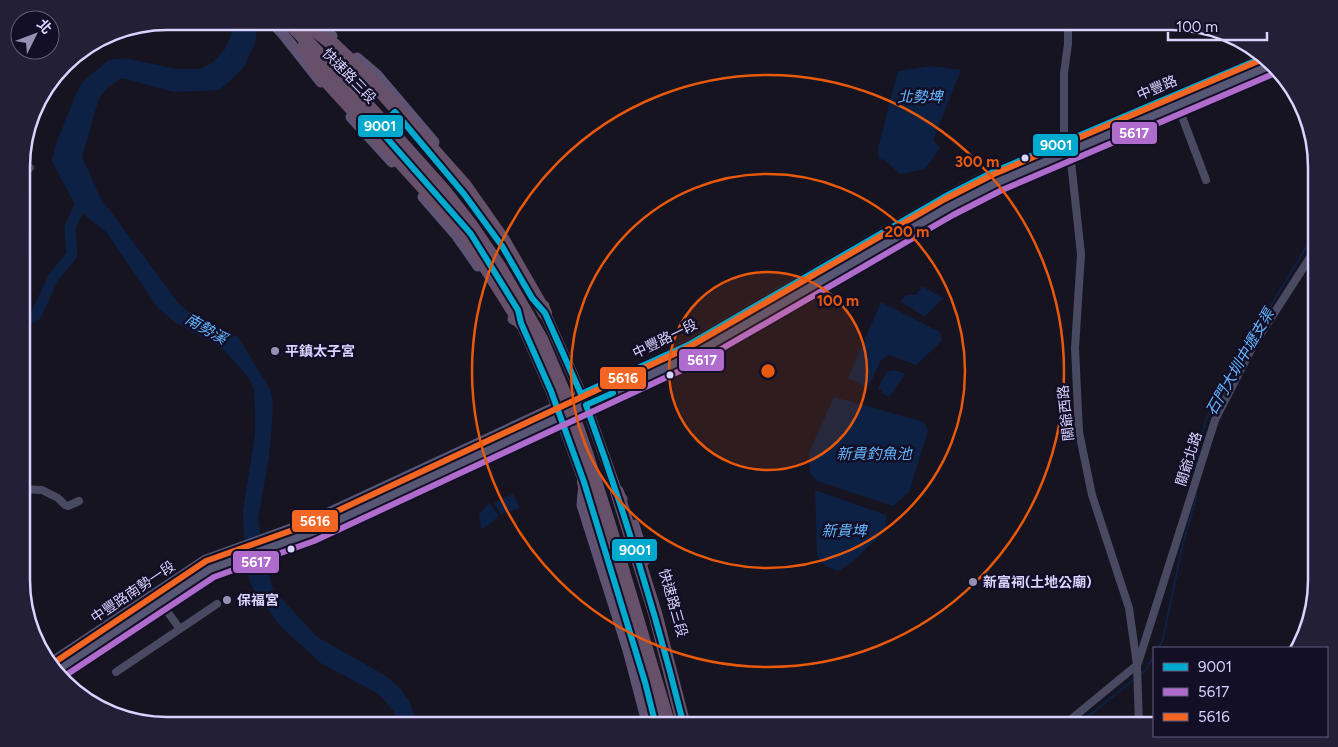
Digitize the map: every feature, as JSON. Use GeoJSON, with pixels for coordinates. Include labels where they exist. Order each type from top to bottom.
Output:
{"type":"FeatureCollection","features":[{"type":"Feature","properties":{"kind":"highway"},"geometry":{"type":"LineString","coordinates":[[289,30],[322,76],[463,231],[521,323]]}},
{"type":"Feature","properties":{"kind":"highway"},"geometry":{"type":"LineString","coordinates":[[290,30],[379,118],[445,192],[500,268],[541,339],[571,410],[589,461],[666,717]]}},
{"type":"Feature","properties":{"kind":"highway"},"geometry":{"type":"LineString","coordinates":[[309,30],[329,55],[362,88],[455,192],[498,254],[549,341],[584,420],[600,467],[634,577],[672,717]]}},
{"type":"Feature","properties":{"kind":"highway"},"geometry":{"type":"LineString","coordinates":[[314,30],[334,45],[370,79],[465,186],[503,240],[544,313]]}},
{"type":"Feature","properties":{"kind":"highway"},"geometry":{"type":"LineString","coordinates":[[584,482],[653,717]]}},
{"type":"Feature","properties":{"kind":"highway"},"geometry":{"type":"LineString","coordinates":[[617,492],[655,613],[682,717]]}},
{"type":"Feature","properties":{"kind":"main road","name":"快速路三段"},"geometry":{"type":"LineString","coordinates":[[288,30],[308,68],[457,236],[514,320],[521,323]]}},
{"type":"Feature","properties":{"kind":"main road","name":"快速路三段"},"geometry":{"type":"LineString","coordinates":[[289,30],[471,234],[518,310],[521,323],[558,411],[584,482],[595,505],[641,647],[660,717]]}},
{"type":"Feature","properties":{"kind":"main road","name":"快速路三段"},"geometry":{"type":"LineString","coordinates":[[325,30],[376,75],[399,108],[479,198],[512,245],[544,300],[544,313],[586,405],[617,492],[627,506],[640,540],[678,717]]}},
{"type":"Feature","properties":{"kind":"main road","name":"中豐路"},"geometry":{"type":"LineString","coordinates":[[1067,148],[1257,60]]}},
{"type":"Feature","properties":{"kind":"main road","name":"中豐路"},"geometry":{"type":"LineString","coordinates":[[1067,148],[1178,106],[1266,68]]}},
{"type":"Feature","properties":{"kind":"main road"},"geometry":{"type":"LineString","coordinates":[[369,139],[399,108]]}},
{"type":"Feature","properties":{"kind":"main road","name":"中豐路一段"},"geometry":{"type":"LineString","coordinates":[[558,411],[581,394],[688,345],[952,193],[993,172],[1067,148]]}},
{"type":"Feature","properties":{"kind":"main road","name":"中豐路一段"},"geometry":{"type":"LineString","coordinates":[[236,554],[268,542],[306,523],[558,411],[586,405],[693,355],[949,207],[1067,148]]}},
{"type":"Feature","properties":{"kind":"main road"},"geometry":{"type":"LineString","coordinates":[[799,280],[806,290]]}},
{"type":"Feature","properties":{"kind":"main road","name":"快速路三段"},"geometry":{"type":"LineString","coordinates":[[584,482],[582,505],[628,650],[646,717]]}},
{"type":"Feature","properties":{"kind":"main road","name":"中豐路南勢一段"},"geometry":{"type":"LineString","coordinates":[[56,660],[206,560],[236,554]]}},
{"type":"Feature","properties":{"kind":"main road","name":"中豐路南勢一段"},"geometry":{"type":"LineString","coordinates":[[62,668],[210,569],[236,554]]}},
{"type":"Feature","properties":{"kind":"main road"},"geometry":{"type":"LineString","coordinates":[[154,594],[161,603]]}},
{"type":"Feature","properties":{"kind":"main road","name":"快速路三段"},"geometry":{"type":"LineString","coordinates":[[663,641],[686,717]]}},
{"type":"Feature","properties":{"kind":"main road"},"geometry":{"type":"LineString","coordinates":[[628,650],[663,641]]}},
{"type":"Feature","properties":{"kind":"street","name":"關爺西路"},"geometry":{"type":"LineString","coordinates":[[1068,30],[1064,73],[1067,148],[1081,254],[1075,348],[1079,432],[1092,495],[1129,608],[1137,665]]}},
{"type":"Feature","properties":{"kind":"street"},"geometry":{"type":"LineString","coordinates":[[1178,106],[1206,180]]}},
{"type":"Feature","properties":{"kind":"street","name":"關爺北路"},"geometry":{"type":"LineString","coordinates":[[1137,665],[1215,420],[1253,346],[1308,261]]}},
{"type":"Feature","properties":{"kind":"street"},"geometry":{"type":"LineString","coordinates":[[30,489],[42,490],[58,498],[68,506],[79,501]]}},
{"type":"Feature","properties":{"kind":"street"},"geometry":{"type":"LineString","coordinates":[[161,603],[180,629]]}},
{"type":"Feature","properties":{"kind":"street"},"geometry":{"type":"LineString","coordinates":[[116,672],[217,604]]}},
{"type":"Feature","properties":{"kind":"street"},"geometry":{"type":"LineString","coordinates":[[1075,717],[1137,665]]}},
{"type":"Feature","properties":{"kind":"street"},"geometry":{"type":"LineString","coordinates":[[1137,665],[1139,717]]}},
{"type":"Feature","properties":{"kind":"water","name":"南勢溪"},"geometry":{"type":"Polygon","coordinates":[[[233,30],[257,30],[255,43],[244,67],[219,90],[174,92],[122,78],[108,87],[99,98],[82,157],[100,197],[179,304],[189,312],[238,337],[270,389],[273,404],[269,457],[258,519],[273,589],[317,637],[386,676],[399,687],[409,701],[415,717],[396,717],[394,712],[379,694],[322,664],[280,626],[254,590],[245,569],[243,511],[255,434],[254,389],[248,377],[219,346],[176,323],[159,309],[106,232],[86,216],[74,203],[52,161],[56,144],[82,82],[109,60],[124,58],[177,69],[199,69],[212,63],[225,49],[233,30]]]}},
{"type":"Feature","properties":{"kind":"water","name":"北勢埤"},"geometry":{"type":"Polygon","coordinates":[[[931,66],[961,70],[933,140],[940,148],[925,169],[900,174],[885,160],[879,159],[878,148],[898,71],[931,66]]]}},
{"type":"Feature","properties":{"kind":"water"},"geometry":{"type":"Polygon","coordinates":[[[922,286],[943,298],[925,317],[900,301],[907,295],[916,295],[922,286]]]}},
{"type":"Feature","properties":{"kind":"water"},"geometry":{"type":"Polygon","coordinates":[[[881,302],[940,332],[942,341],[916,365],[890,355],[881,360],[868,388],[848,378],[881,302]]]}},
{"type":"Feature","properties":{"kind":"water"},"geometry":{"type":"Polygon","coordinates":[[[894,370],[905,374],[890,396],[886,396],[878,388],[886,372],[894,370]]]}},
{"type":"Feature","properties":{"kind":"water","name":"新貴釣魚池"},"geometry":{"type":"Polygon","coordinates":[[[834,397],[924,422],[928,431],[909,492],[893,506],[817,481],[810,473],[809,452],[834,397]]]}},
{"type":"Feature","properties":{"kind":"water","name":"新貴埤"},"geometry":{"type":"Polygon","coordinates":[[[815,490],[886,515],[886,530],[850,564],[838,571],[825,566],[817,556],[815,490]]]}},
{"type":"Feature","properties":{"kind":"water"},"geometry":{"type":"Polygon","coordinates":[[[513,494],[520,508],[501,514],[494,503],[513,494]]]}},
{"type":"Feature","properties":{"kind":"water"},"geometry":{"type":"Polygon","coordinates":[[[489,503],[499,516],[483,529],[479,514],[489,503]]]}},
{"type":"Feature","properties":{"kind":"waterway"},"geometry":{"type":"LineString","coordinates":[[30,318],[36,315],[53,278],[72,255],[70,227],[87,196]]}},
{"type":"Feature","properties":{"kind":"waterway","name":"石門大圳中壢支渠"},"geometry":{"type":"LineString","coordinates":[[1196,471],[1202,432],[1217,395],[1308,244]]}},
{"type":"Feature","properties":{"kind":"waterway","name":"石門大圳中壢支渠"},"geometry":{"type":"LineString","coordinates":[[1159,647],[1163,639],[1183,543],[1196,499],[1196,493]]}},
{"type":"Feature","properties":{"kind":"waterway","name":"石門大圳中壢支渠"},"geometry":{"type":"LineString","coordinates":[[1140,675],[1145,671],[1153,658]]}},
{"type":"Feature","properties":{"kind":"waterway","name":"石門大圳中壢支渠"},"geometry":{"type":"LineString","coordinates":[[1088,717],[1134,679]]}},
{"type":"Feature","properties":{"kind":"transit line","name":"9001"},"geometry":{"type":"LineString","coordinates":[[654,717],[645,682],[584,482],[551,391],[521,323],[518,310],[471,234],[378,128],[395,112],[464,194],[502,246],[532,298],[545,313],[581,394],[688,345],[944,197],[993,172],[1257,60]]}},
{"type":"Feature","properties":{"kind":"transit line","name":"5616"},"geometry":{"type":"LineString","coordinates":[[57,661],[206,561],[307,525],[689,347],[945,199],[994,174],[1258,61]]}},
{"type":"Feature","properties":{"kind":"transit line","name":"5617"},"geometry":{"type":"LineString","coordinates":[[67,674],[214,577],[314,541],[697,363],[953,215],[1002,190],[1272,74]]}},
{"type":"Feature","properties":{"kind":"transit line","name":"9001"},"geometry":{"type":"LineString","coordinates":[[613,393],[586,405],[614,484],[639,564],[682,717]]}},
{"type":"Feature","properties":{"kind":"place","name":"平鎮太子宮"},"geometry":{"type":"Point","coordinates":[275,351]}},
{"type":"Feature","properties":{"kind":"place","name":"新富祠(土地公廟)"},"geometry":{"type":"Point","coordinates":[973,582]}},
{"type":"Feature","properties":{"kind":"place","name":"保福宮"},"geometry":{"type":"Point","coordinates":[227,600]}}]}
